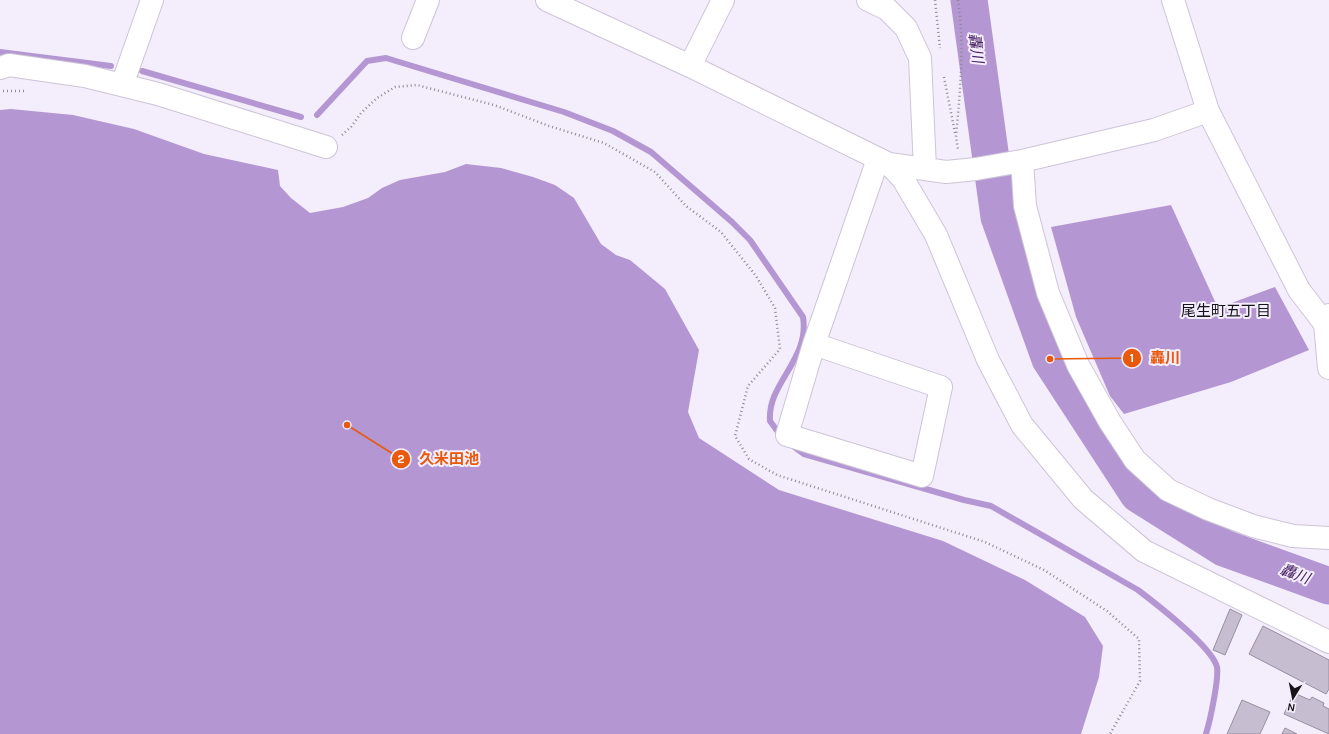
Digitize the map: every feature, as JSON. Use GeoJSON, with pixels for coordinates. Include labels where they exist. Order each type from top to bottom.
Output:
{"type":"FeatureCollection","features":[{"type":"Feature","properties":{"kind":"street"},"geometry":{"type":"LineString","coordinates":[[122,85],[152,0]]}},
{"type":"Feature","properties":{"kind":"street"},"geometry":{"type":"LineString","coordinates":[[413,38],[428,0]]}},
{"type":"Feature","properties":{"kind":"street"},"geometry":{"type":"LineString","coordinates":[[547,0],[690,66],[884,162],[925,169],[946,172],[969,170],[1022,161],[1154,130],[1208,111]]}},
{"type":"Feature","properties":{"kind":"street"},"geometry":{"type":"LineString","coordinates":[[690,66],[723,0]]}},
{"type":"Feature","properties":{"kind":"street"},"geometry":{"type":"LineString","coordinates":[[868,0],[887,9],[906,28],[920,58],[925,169]]}},
{"type":"Feature","properties":{"kind":"street"},"geometry":{"type":"LineString","coordinates":[[1173,0],[1208,111],[1299,290],[1327,320],[1329,368]]}},
{"type":"Feature","properties":{"kind":"street"},"geometry":{"type":"LineString","coordinates":[[0,68],[9,65],[85,76],[172,98],[326,147]]}},
{"type":"Feature","properties":{"kind":"street"},"geometry":{"type":"LineString","coordinates":[[1022,161],[1025,206],[1048,293],[1078,365],[1110,422],[1135,460],[1168,490],[1208,509],[1253,526],[1293,536],[1329,538]]}},
{"type":"Feature","properties":{"kind":"street"},"geometry":{"type":"LineString","coordinates":[[814,344],[941,387],[922,476],[787,435],[814,344],[884,162]]}},
{"type":"Feature","properties":{"kind":"street"},"geometry":{"type":"LineString","coordinates":[[884,162],[902,179],[936,235],[988,360],[1022,425],[1083,499],[1144,551],[1329,642]]}},
{"type":"Feature","properties":{"kind":"path"},"geometry":{"type":"LineString","coordinates":[[958,0],[961,21],[962,55],[956,137],[969,170]]}},
{"type":"Feature","properties":{"kind":"path"},"geometry":{"type":"LineString","coordinates":[[326,147],[351,127],[361,113],[377,98],[395,87],[417,85],[494,105],[549,126],[604,143],[655,172],[686,206],[721,232],[756,276],[775,308],[780,349],[748,386],[735,436],[749,459],[777,475],[985,542],[1044,570],[1107,611],[1139,639],[1140,681],[1110,734]]}},
{"type":"Feature","properties":{"kind":"path"},"geometry":{"type":"LineString","coordinates":[[0,91],[30,91]]}},
{"type":"Feature","properties":{"kind":"shaded area"},"geometry":{"type":"Polygon","coordinates":[[[11,109],[73,115],[134,129],[204,154],[278,170],[280,186],[291,198],[310,213],[343,207],[368,198],[382,188],[400,180],[445,172],[466,164],[501,168],[555,185],[574,198],[601,244],[616,255],[630,260],[665,289],[699,350],[688,412],[699,438],[779,490],[943,541],[1025,580],[1085,617],[1103,646],[1099,677],[1081,734],[0,734],[0,110],[11,109]]]}},
{"type":"Feature","properties":{"kind":"shaded area"},"geometry":{"type":"Polygon","coordinates":[[[1171,205],[1218,308],[1275,287],[1309,350],[1231,382],[1124,414],[1110,396],[1076,317],[1051,227],[1171,205]]]}},
{"type":"Feature","properties":{"kind":"building"},"geometry":{"type":"Polygon","coordinates":[[[1230,609],[1242,615],[1225,655],[1213,650],[1230,609]]]}},
{"type":"Feature","properties":{"kind":"building"},"geometry":{"type":"Polygon","coordinates":[[[1263,626],[1329,660],[1329,689],[1326,694],[1249,654],[1263,626]]]}},
{"type":"Feature","properties":{"kind":"building"},"geometry":{"type":"Polygon","coordinates":[[[1294,693],[1310,700],[1312,697],[1324,703],[1323,706],[1329,709],[1329,734],[1284,714],[1294,693]]]}},
{"type":"Feature","properties":{"kind":"building"},"geometry":{"type":"Polygon","coordinates":[[[1242,700],[1270,712],[1260,734],[1227,734],[1242,700]]]}},
{"type":"Feature","properties":{"kind":"building"},"geometry":{"type":"Polygon","coordinates":[[[1285,728],[1297,734],[1282,734],[1285,728]]]}},
{"type":"Feature","properties":{"kind":"waterway","name":"轟川"},"geometry":{"type":"LineString","coordinates":[[969,0],[999,217],[1050,359],[1138,494],[1224,548],[1329,586]]}},
{"type":"Feature","properties":{"kind":"waterway"},"geometry":{"type":"LineString","coordinates":[[0,52],[111,66]]}},
{"type":"Feature","properties":{"kind":"waterway"},"geometry":{"type":"LineString","coordinates":[[317,115],[367,61],[386,58],[564,112],[613,131],[651,152],[732,222],[750,240],[803,317],[803,332],[800,346],[795,359],[775,395],[771,407],[770,421],[781,436]]}},
{"type":"Feature","properties":{"kind":"waterway"},"geometry":{"type":"LineString","coordinates":[[142,71],[301,117]]}},
{"type":"Feature","properties":{"kind":"waterway"},"geometry":{"type":"LineString","coordinates":[[793,446],[804,454],[964,500],[991,506],[1138,590],[1182,626],[1205,648],[1213,658],[1217,667],[1217,673],[1212,710],[1206,734]]}},
{"type":"Feature","properties":{"kind":"place","name":"轟川"},"geometry":{"type":"Point","coordinates":[1050,359]}},
{"type":"Feature","properties":{"kind":"place","name":"久米田池"},"geometry":{"type":"Point","coordinates":[347,425]}},
{"type":"Feature","properties":{"kind":"district","name":"尾生町五丁目"},"geometry":{"type":"Point","coordinates":[1226,311]}}]}
